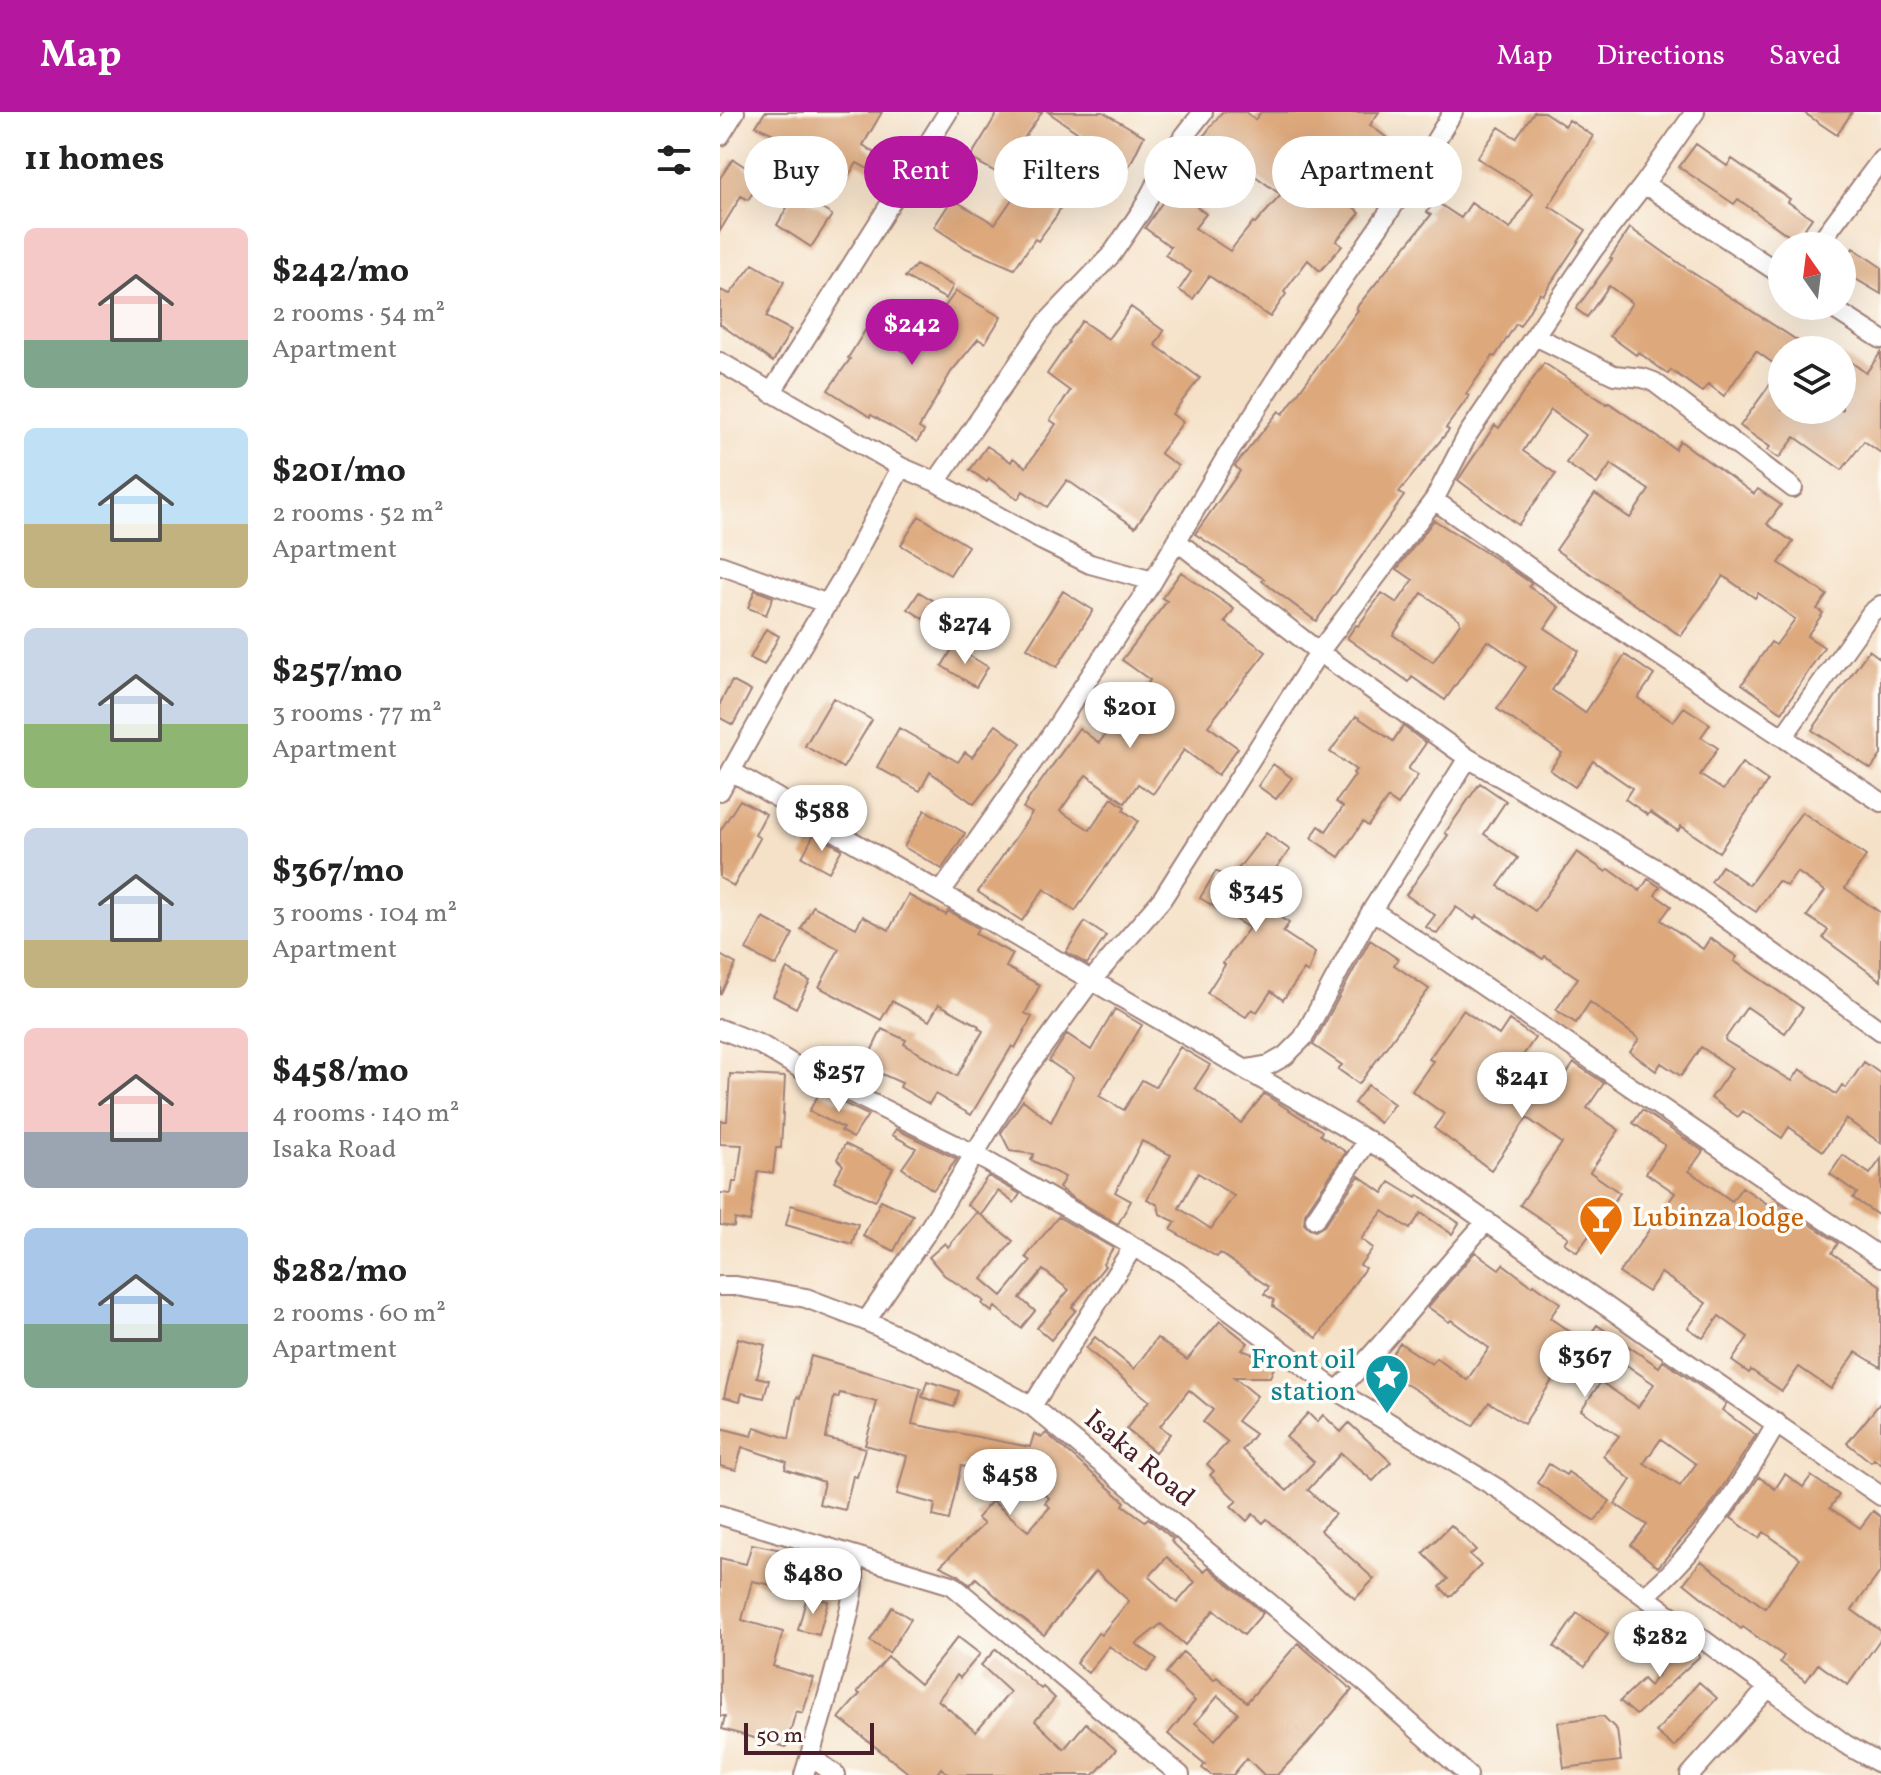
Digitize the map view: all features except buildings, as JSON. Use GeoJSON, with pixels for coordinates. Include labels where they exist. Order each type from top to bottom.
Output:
{"type":"FeatureCollection","features":[{"type":"Feature","properties":{"kind":"street"},"geometry":{"type":"LineString","coordinates":[[720,136],[735,112]]}},
{"type":"Feature","properties":{"kind":"street"},"geometry":{"type":"LineString","coordinates":[[771,393],[948,112]]}},
{"type":"Feature","properties":{"kind":"street"},"geometry":{"type":"LineString","coordinates":[[936,482],[1047,322],[1112,254],[1142,210],[1174,149],[1203,112]]}},
{"type":"Feature","properties":{"kind":"street"},"geometry":{"type":"LineString","coordinates":[[941,892],[1039,753],[1153,581],[1297,346],[1419,168],[1453,112]]}},
{"type":"Feature","properties":{"kind":"street"},"geometry":{"type":"LineString","coordinates":[[866,1321],[976,1155],[1023,1074],[1091,981],[1162,899],[1319,652],[1434,500],[1468,434],[1593,250],[1695,112]]}},
{"type":"Feature","properties":{"kind":"street"},"geometry":{"type":"LineString","coordinates":[[1827,232],[1881,160]]}},
{"type":"Feature","properties":{"kind":"street"},"geometry":{"type":"LineString","coordinates":[[1644,184],[1768,266]]}},
{"type":"Feature","properties":{"kind":"street"},"geometry":{"type":"LineString","coordinates":[[1851,320],[1881,339]]}},
{"type":"Feature","properties":{"kind":"street"},"geometry":{"type":"LineString","coordinates":[[1535,336],[1614,375],[1654,382],[1793,488]]}},
{"type":"Feature","properties":{"kind":"street"},"geometry":{"type":"LineString","coordinates":[[720,362],[901,467],[936,482],[1043,541],[1090,564],[1153,581]]}},
{"type":"Feature","properties":{"kind":"street"},"geometry":{"type":"LineString","coordinates":[[720,791],[828,604],[901,467]]}},
{"type":"Feature","properties":{"kind":"street"},"geometry":{"type":"LineString","coordinates":[[1434,500],[1574,599],[1881,802]]}},
{"type":"Feature","properties":{"kind":"street"},"geometry":{"type":"LineString","coordinates":[[1178,542],[1319,652],[1468,758],[1660,871],[1879,1024]]}},
{"type":"Feature","properties":{"kind":"street"},"geometry":{"type":"LineString","coordinates":[[720,565],[828,604]]}},
{"type":"Feature","properties":{"kind":"street"},"geometry":{"type":"LineString","coordinates":[[1783,737],[1871,613],[1881,605]]}},
{"type":"Feature","properties":{"kind":"street"},"geometry":{"type":"LineString","coordinates":[[1247,1069],[1269,1065],[1285,1056],[1303,1038],[1372,910],[1468,758]]}},
{"type":"Feature","properties":{"kind":"street"},"geometry":{"type":"LineString","coordinates":[[731,771],[1368,1140],[1881,1496]]}},
{"type":"Feature","properties":{"kind":"street"},"geometry":{"type":"LineString","coordinates":[[1372,910],[1879,1251]]}},
{"type":"Feature","properties":{"kind":"street"},"geometry":{"type":"LineString","coordinates":[[720,1029],[761,1045],[811,1075],[976,1155],[1177,1272],[1337,1391],[1500,1490],[1845,1744],[1881,1764]]}},
{"type":"Feature","properties":{"kind":"street"},"geometry":{"type":"LineString","coordinates":[[1315,1219],[1368,1140]]}},
{"type":"Feature","properties":{"kind":"street"},"geometry":{"type":"LineString","coordinates":[[1337,1391],[1371,1357],[1445,1266],[1487,1221]]}},
{"type":"Feature","properties":{"kind":"street"},"geometry":{"type":"LineString","coordinates":[[1032,1406],[1133,1247]]}},
{"type":"Feature","properties":{"kind":"street","name":"Isaka Road"},"geometry":{"type":"LineString","coordinates":[[720,1286],[806,1298],[866,1321],[937,1354],[1032,1406],[1367,1684],[1468,1775]]}},
{"type":"Feature","properties":{"kind":"street"},"geometry":{"type":"LineString","coordinates":[[1645,1596],[1679,1564],[1723,1508],[1777,1423]]}},
{"type":"Feature","properties":{"kind":"street"},"geometry":{"type":"LineString","coordinates":[[720,1515],[952,1585],[1180,1775]]}},
{"type":"Feature","properties":{"kind":"street"},"geometry":{"type":"LineString","coordinates":[[804,1775],[853,1592],[855,1556]]}},
{"type":"Feature","properties":{"kind":"street"},"geometry":{"type":"LineString","coordinates":[[1690,1775],[1769,1687]]}},
{"type":"Feature","properties":{"kind":"street"},"geometry":{"type":"LineString","coordinates":[[810,1756],[836,1775]]}},
{"type":"Feature","properties":{"kind":"place","name":"Lubinza lodge"},"geometry":{"type":"Point","coordinates":[1601,1257]}},
{"type":"Feature","properties":{"kind":"place","name":"Front oil station"},"geometry":{"type":"Point","coordinates":[1387,1415]}}]}
